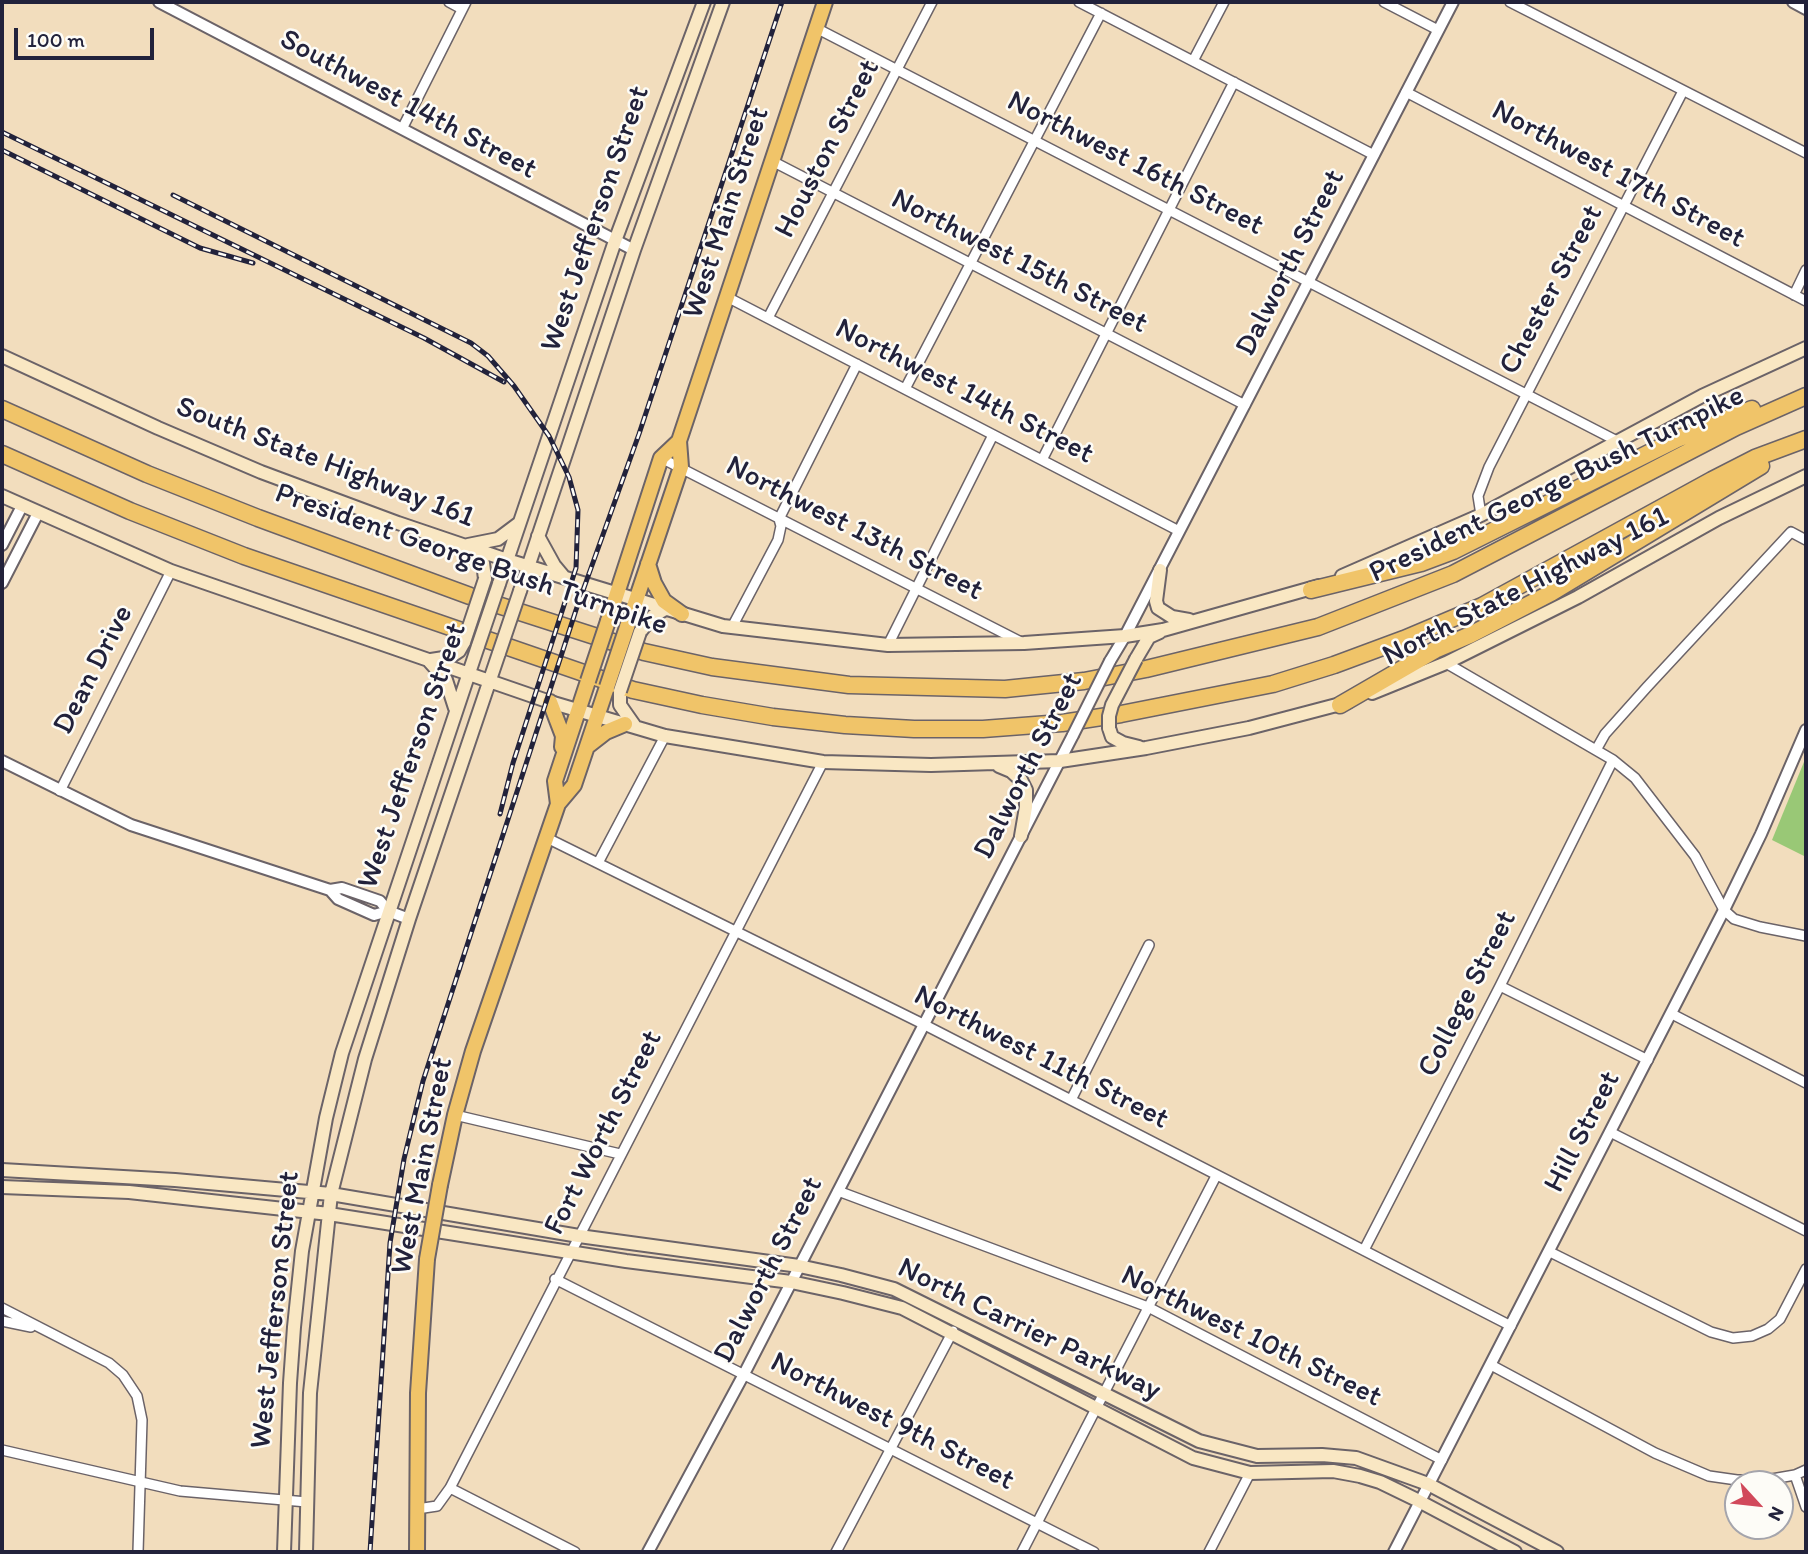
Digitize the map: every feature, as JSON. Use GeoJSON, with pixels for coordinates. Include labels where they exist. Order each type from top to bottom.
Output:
{"type":"FeatureCollection","features":[{"type":"Feature","properties":{"kind":"highway"},"geometry":{"type":"LineString","coordinates":[[1311,590],[1420,563],[1453,551],[1677,439],[1806,387]]}},
{"type":"Feature","properties":{"kind":"highway","name":"President George Bush Turnpike"},"geometry":{"type":"LineString","coordinates":[[2,409],[90,450],[225,505],[470,596],[644,652],[712,667],[849,685],[1005,689],[1084,681],[1146,669],[1261,643],[1329,623],[1453,574],[1735,427],[1806,396]]}},
{"type":"Feature","properties":{"kind":"highway"},"geometry":{"type":"LineString","coordinates":[[2,454],[130,511],[244,556],[633,690],[738,711],[845,725],[983,729],[1062,723],[1121,714],[1273,684],[1334,665],[1482,606],[1712,480],[1755,458],[1806,440]]}},
{"type":"Feature","properties":{"kind":"highway"},"geometry":{"type":"LineString","coordinates":[[1340,705],[1435,650],[1551,593],[1806,440]]}},
{"type":"Feature","properties":{"kind":"main road","name":"West Jefferson Street"},"geometry":{"type":"LineString","coordinates":[[284,1552],[294,1326],[311,1192],[342,1053],[615,240],[704,2]]}},
{"type":"Feature","properties":{"kind":"main road","name":"West Jefferson Street"},"geometry":{"type":"LineString","coordinates":[[306,1552],[310,1393],[331,1194],[365,1059],[409,919],[634,250],[723,2]]}},
{"type":"Feature","properties":{"kind":"main road","name":"West Main Street"},"geometry":{"type":"LineString","coordinates":[[417,1552],[418,1393],[427,1259],[455,1115],[473,1051],[558,804],[574,785],[597,716],[613,689],[634,630],[636,600],[681,467],[679,441],[825,2]]}},
{"type":"Feature","properties":{"kind":"main road"},"geometry":{"type":"LineString","coordinates":[[636,600],[732,627],[888,645],[1024,643],[1125,636],[1163,630],[1311,590],[1481,515],[1702,396],[1806,348]]}},
{"type":"Feature","properties":{"kind":"main road","name":"South State Highway 161"},"geometry":{"type":"LineString","coordinates":[[2,356],[261,472],[464,545],[636,600]]}},
{"type":"Feature","properties":{"kind":"main road","name":"West Main Street"},"geometry":{"type":"LineString","coordinates":[[558,804],[555,781],[661,458],[679,441]]}},
{"type":"Feature","properties":{"kind":"main road","name":"North State Highway 161"},"geometry":{"type":"LineString","coordinates":[[597,716],[664,736],[822,762],[996,764],[1060,761],[1249,728],[1340,705],[1447,663],[1578,597],[1719,518],[1806,476]]}},
{"type":"Feature","properties":{"kind":"main road"},"geometry":{"type":"LineString","coordinates":[[2,496],[171,570],[597,716]]}},
{"type":"Feature","properties":{"kind":"main road"},"geometry":{"type":"LineString","coordinates":[[464,545],[498,540],[521,521]]}},
{"type":"Feature","properties":{"kind":"main road"},"geometry":{"type":"LineString","coordinates":[[538,536],[564,578]]}},
{"type":"Feature","properties":{"kind":"main road"},"geometry":{"type":"LineString","coordinates":[[428,660],[450,657],[459,650],[485,579],[483,563],[464,545]]}},
{"type":"Feature","properties":{"kind":"main road"},"geometry":{"type":"LineString","coordinates":[[648,564],[664,601],[682,614]]}},
{"type":"Feature","properties":{"kind":"main road"},"geometry":{"type":"LineString","coordinates":[[1160,570],[1156,601],[1158,608],[1179,620],[1196,620]]}},
{"type":"Feature","properties":{"kind":"main road"},"geometry":{"type":"LineString","coordinates":[[634,630],[665,609]]}},
{"type":"Feature","properties":{"kind":"main road"},"geometry":{"type":"LineString","coordinates":[[1146,748],[1123,743],[1112,737],[1109,716],[1112,705],[1149,637],[1163,630]]}},
{"type":"Feature","properties":{"kind":"main road"},"geometry":{"type":"LineString","coordinates":[[428,660],[446,680],[456,710]]}},
{"type":"Feature","properties":{"kind":"main road"},"geometry":{"type":"LineString","coordinates":[[587,747],[606,732],[630,725],[613,689]]}},
{"type":"Feature","properties":{"kind":"main road"},"geometry":{"type":"LineString","coordinates":[[550,702],[563,736],[562,759]]}},
{"type":"Feature","properties":{"kind":"main road"},"geometry":{"type":"LineString","coordinates":[[996,764],[1012,771],[1026,790],[1021,836]]}},
{"type":"Feature","properties":{"kind":"main road","name":"North Carrier Parkway"},"geometry":{"type":"LineString","coordinates":[[2,1170],[175,1180],[331,1194],[579,1236],[799,1266],[894,1289],[1199,1441],[1257,1456],[1322,1455],[1356,1458],[1428,1484],[1557,1552]]}},
{"type":"Feature","properties":{"kind":"main road","name":"North Carrier Parkway"},"geometry":{"type":"LineString","coordinates":[[2,1187],[129,1192],[329,1214],[712,1274],[791,1282],[902,1308],[1193,1458],[1250,1473],[1333,1471],[1360,1476],[1380,1482],[1419,1501],[1515,1552]]}},
{"type":"Feature","properties":{"kind":"street","name":"Southwest 14th Street"},"geometry":{"type":"LineString","coordinates":[[159,2],[634,250]]}},
{"type":"Feature","properties":{"kind":"street"},"geometry":{"type":"LineString","coordinates":[[402,129],[464,5],[449,2]]}},
{"type":"Feature","properties":{"kind":"street","name":"Houston Street"},"geometry":{"type":"LineString","coordinates":[[768,318],[932,2]]}},
{"type":"Feature","properties":{"kind":"street"},"geometry":{"type":"LineString","coordinates":[[1079,2],[1374,155]]}},
{"type":"Feature","properties":{"kind":"street"},"geometry":{"type":"LineString","coordinates":[[1193,61],[1224,2]]}},
{"type":"Feature","properties":{"kind":"street"},"geometry":{"type":"LineString","coordinates":[[1384,2],[1438,30]]}},
{"type":"Feature","properties":{"kind":"street","name":"Dalworth Street"},"geometry":{"type":"LineString","coordinates":[[648,1552],[744,1374],[1110,661],[1160,570],[1453,2]]}},
{"type":"Feature","properties":{"kind":"street"},"geometry":{"type":"LineString","coordinates":[[1510,2],[1806,153]]}},
{"type":"Feature","properties":{"kind":"street"},"geometry":{"type":"LineString","coordinates":[[1793,2],[1806,9]]}},
{"type":"Feature","properties":{"kind":"street"},"geometry":{"type":"LineString","coordinates":[[905,389],[1101,13]]}},
{"type":"Feature","properties":{"kind":"street","name":"Northwest 16th Street"},"geometry":{"type":"LineString","coordinates":[[816,28],[1617,441]]}},
{"type":"Feature","properties":{"kind":"street"},"geometry":{"type":"LineString","coordinates":[[1042,460],[1234,82]]}},
{"type":"Feature","properties":{"kind":"street","name":"Chester Street"},"geometry":{"type":"LineString","coordinates":[[1481,515],[1478,496],[1489,467],[1683,91]]}},
{"type":"Feature","properties":{"kind":"street","name":"Northwest 17th Street"},"geometry":{"type":"LineString","coordinates":[[1406,92],[1806,301]]}},
{"type":"Feature","properties":{"kind":"street","name":"Northwest 15th Street"},"geometry":{"type":"LineString","coordinates":[[772,161],[1245,405]]}},
{"type":"Feature","properties":{"kind":"street"},"geometry":{"type":"LineString","coordinates":[[1794,295],[1806,270]]}},
{"type":"Feature","properties":{"kind":"street","name":"Northwest 14th Street"},"geometry":{"type":"LineString","coordinates":[[727,297],[1179,531]]}},
{"type":"Feature","properties":{"kind":"street"},"geometry":{"type":"LineString","coordinates":[[732,627],[778,540],[781,526],[779,519],[857,365]]}},
{"type":"Feature","properties":{"kind":"street"},"geometry":{"type":"LineString","coordinates":[[888,645],[993,435]]}},
{"type":"Feature","properties":{"kind":"street","name":"Northwest 13th Street"},"geometry":{"type":"LineString","coordinates":[[661,458],[1024,643]]}},
{"type":"Feature","properties":{"kind":"street"},"geometry":{"type":"LineString","coordinates":[[2,545],[22,506]]}},
{"type":"Feature","properties":{"kind":"street"},"geometry":{"type":"LineString","coordinates":[[2,583],[38,513]]}},
{"type":"Feature","properties":{"kind":"street"},"geometry":{"type":"LineString","coordinates":[[1597,750],[1605,734],[1791,532],[1806,540]]}},
{"type":"Feature","properties":{"kind":"street","name":"Dean Drive"},"geometry":{"type":"LineString","coordinates":[[60,790],[171,570]]}},
{"type":"Feature","properties":{"kind":"street"},"geometry":{"type":"LineString","coordinates":[[1447,663],[1597,750],[1635,778],[1695,856],[1724,911],[1734,919],[1806,936]]}},
{"type":"Feature","properties":{"kind":"street","name":"Hill Street"},"geometry":{"type":"LineString","coordinates":[[1394,1552],[1724,911],[1806,730]]}},
{"type":"Feature","properties":{"kind":"street"},"geometry":{"type":"LineString","coordinates":[[598,863],[664,736]]}},
{"type":"Feature","properties":{"kind":"street","name":"College Street"},"geometry":{"type":"LineString","coordinates":[[1364,1250],[1613,760]]}},
{"type":"Feature","properties":{"kind":"street"},"geometry":{"type":"LineString","coordinates":[[2,761],[131,825],[330,890],[338,900],[374,915],[388,911],[409,919]]}},
{"type":"Feature","properties":{"kind":"street","name":"Fort Worth Street"},"geometry":{"type":"LineString","coordinates":[[417,1510],[437,1506],[450,1488],[822,762]]}},
{"type":"Feature","properties":{"kind":"street","name":"Northwest 11th Street"},"geometry":{"type":"LineString","coordinates":[[547,838],[923,1024],[1216,1177],[1511,1326]]}},
{"type":"Feature","properties":{"kind":"street"},"geometry":{"type":"LineString","coordinates":[[1071,1100],[1149,945]]}},
{"type":"Feature","properties":{"kind":"street"},"geometry":{"type":"LineString","coordinates":[[1500,986],[1647,1060]]}},
{"type":"Feature","properties":{"kind":"street"},"geometry":{"type":"LineString","coordinates":[[1672,1014],[1806,1083]]}},
{"type":"Feature","properties":{"kind":"street"},"geometry":{"type":"LineString","coordinates":[[455,1115],[620,1154]]}},
{"type":"Feature","properties":{"kind":"street"},"geometry":{"type":"LineString","coordinates":[[1610,1132],[1806,1231]]}},
{"type":"Feature","properties":{"kind":"street"},"geometry":{"type":"LineString","coordinates":[[1022,1552],[1216,1177]]}},
{"type":"Feature","properties":{"kind":"street","name":"Northwest 10th Street"},"geometry":{"type":"LineString","coordinates":[[838,1191],[1148,1307],[1442,1460]]}},
{"type":"Feature","properties":{"kind":"street"},"geometry":{"type":"LineString","coordinates":[[1550,1252],[1711,1332],[1733,1338],[1752,1336],[1768,1329],[1780,1319],[1806,1269]]}},
{"type":"Feature","properties":{"kind":"street","name":"Northwest 9th Street"},"geometry":{"type":"LineString","coordinates":[[555,1279],[1094,1552]]}},
{"type":"Feature","properties":{"kind":"street"},"geometry":{"type":"LineString","coordinates":[[2,1308],[108,1363],[123,1375],[137,1396],[142,1420],[138,1552]]}},
{"type":"Feature","properties":{"kind":"street"},"geometry":{"type":"LineString","coordinates":[[836,1552],[959,1320]]}},
{"type":"Feature","properties":{"kind":"street"},"geometry":{"type":"LineString","coordinates":[[2,1321],[45,1331]]}},
{"type":"Feature","properties":{"kind":"street"},"geometry":{"type":"LineString","coordinates":[[1491,1365],[1655,1453],[1709,1476],[1766,1480],[1795,1475],[1806,1470]]}},
{"type":"Feature","properties":{"kind":"street"},"geometry":{"type":"LineString","coordinates":[[2,1450],[180,1491],[307,1502]]}},
{"type":"Feature","properties":{"kind":"street"},"geometry":{"type":"LineString","coordinates":[[1209,1552],[1250,1473]]}},
{"type":"Feature","properties":{"kind":"street"},"geometry":{"type":"LineString","coordinates":[[1795,1475],[1806,1507]]}},
{"type":"Feature","properties":{"kind":"street"},"geometry":{"type":"LineString","coordinates":[[450,1488],[575,1552]]}},
{"type":"Feature","properties":{"kind":"green space"},"geometry":{"type":"Polygon","coordinates":[[[1806,757],[1806,857],[1772,840],[1806,757]]]}},
{"type":"Feature","properties":{"kind":"railway"},"geometry":{"type":"LineString","coordinates":[[370,1552],[390,1243],[404,1159],[423,1081],[576,610],[639,434],[782,2]]}},
{"type":"Feature","properties":{"kind":"railway"},"geometry":{"type":"LineString","coordinates":[[2,132],[424,338],[504,382]]}},
{"type":"Feature","properties":{"kind":"railway"},"geometry":{"type":"LineString","coordinates":[[2,150],[200,248],[253,263]]}},
{"type":"Feature","properties":{"kind":"railway"},"geometry":{"type":"LineString","coordinates":[[173,195],[471,343],[488,356],[514,386],[549,436],[569,477],[578,510],[576,568],[513,763],[500,814]]}}]}
